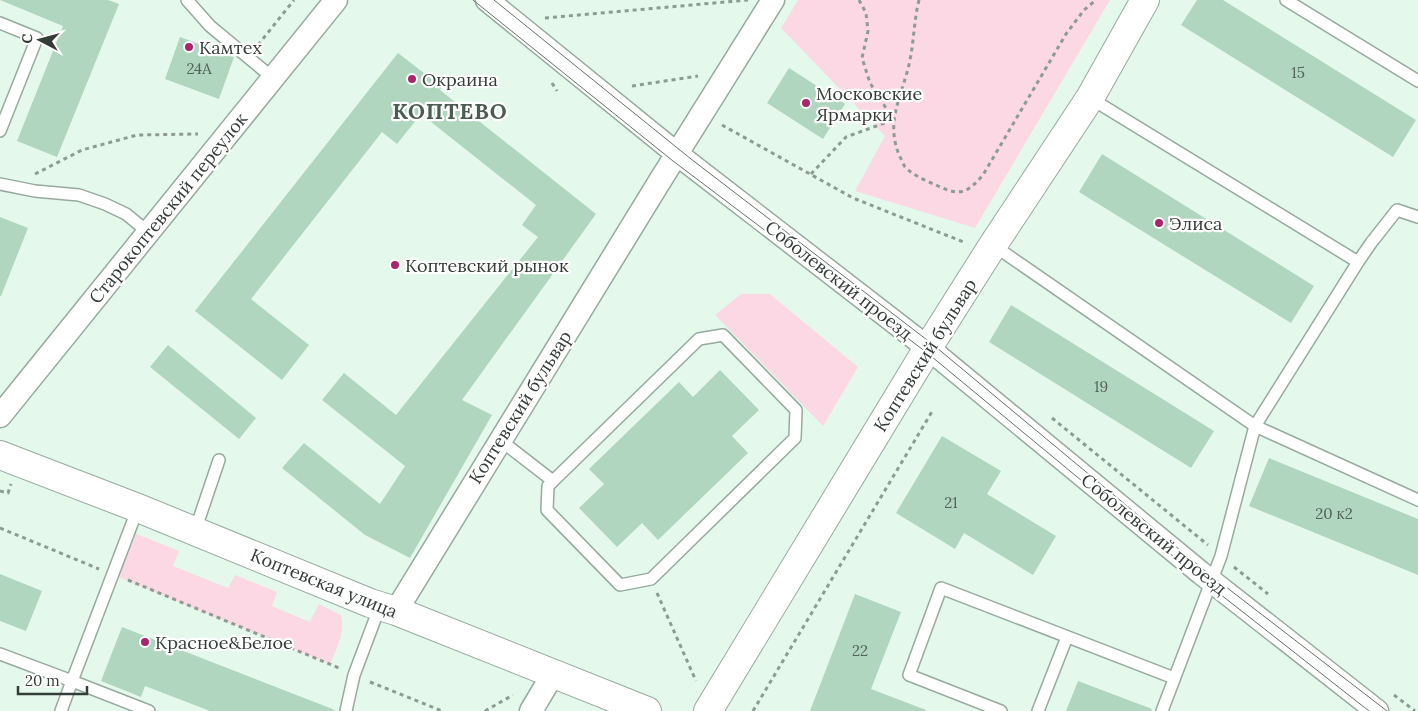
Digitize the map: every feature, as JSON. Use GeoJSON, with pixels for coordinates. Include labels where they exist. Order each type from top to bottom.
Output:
{"type":"FeatureCollection","features":[{"type":"Feature","properties":{"kind":"street","name":"Старокоптевский переулок"},"geometry":{"type":"LineString","coordinates":[[0,416],[336,0]]}},
{"type":"Feature","properties":{"kind":"street","name":"Соболевский проезд"},"geometry":{"type":"LineString","coordinates":[[487,0],[677,154],[928,348],[1212,581],[1377,711]]}},
{"type":"Feature","properties":{"kind":"street","name":"Коптевский бульвар"},"geometry":{"type":"LineString","coordinates":[[388,609],[500,440],[773,0]]}},
{"type":"Feature","properties":{"kind":"street","name":"Коптевский бульвар"},"geometry":{"type":"LineString","coordinates":[[708,711],[928,348],[1090,98],[1145,0]]}},
{"type":"Feature","properties":{"kind":"street","name":"Коптевская улица"},"geometry":{"type":"LineString","coordinates":[[0,455],[647,711]]}},
{"type":"Feature","properties":{"kind":"street"},"geometry":{"type":"LineString","coordinates":[[531,711],[553,674]]}},
{"type":"Feature","properties":{"kind":"lane"},"geometry":{"type":"LineString","coordinates":[[1286,0],[1418,81]]}},
{"type":"Feature","properties":{"kind":"lane"},"geometry":{"type":"LineString","coordinates":[[190,1],[210,26],[273,78]]}},
{"type":"Feature","properties":{"kind":"lane"},"geometry":{"type":"LineString","coordinates":[[0,22],[38,38],[0,131]]}},
{"type":"Feature","properties":{"kind":"lane"},"geometry":{"type":"LineString","coordinates":[[1090,98],[1358,262]]}},
{"type":"Feature","properties":{"kind":"lane"},"geometry":{"type":"LineString","coordinates":[[0,184],[35,192],[78,195],[105,204],[126,214],[148,232]]}},
{"type":"Feature","properties":{"kind":"lane"},"geometry":{"type":"LineString","coordinates":[[1162,711],[1221,556],[1255,426],[1371,243],[1397,210],[1418,218]]}},
{"type":"Feature","properties":{"kind":"lane"},"geometry":{"type":"LineString","coordinates":[[993,245],[1255,426],[1418,500]]}},
{"type":"Feature","properties":{"kind":"lane"},"geometry":{"type":"LineString","coordinates":[[723,335],[796,410],[795,438],[651,579],[620,585],[547,510],[548,486],[553,481],[699,340],[723,335]]}},
{"type":"Feature","properties":{"kind":"lane"},"geometry":{"type":"LineString","coordinates":[[500,440],[553,481]]}},
{"type":"Feature","properties":{"kind":"lane"},"geometry":{"type":"LineString","coordinates":[[194,532],[219,460]]}},
{"type":"Feature","properties":{"kind":"lane"},"geometry":{"type":"LineString","coordinates":[[61,711],[138,508]]}},
{"type":"Feature","properties":{"kind":"lane"},"geometry":{"type":"LineString","coordinates":[[1001,711],[908,676],[941,588],[1174,678]]}},
{"type":"Feature","properties":{"kind":"lane"},"geometry":{"type":"LineString","coordinates":[[346,711],[354,675],[388,609]]}},
{"type":"Feature","properties":{"kind":"lane"},"geometry":{"type":"LineString","coordinates":[[1038,711],[1067,637]]}},
{"type":"Feature","properties":{"kind":"lane"},"geometry":{"type":"LineString","coordinates":[[0,654],[149,711]]}},
{"type":"Feature","properties":{"kind":"lane"},"geometry":{"type":"LineString","coordinates":[[966,711],[970,700]]}},
{"type":"Feature","properties":{"kind":"path"},"geometry":{"type":"LineString","coordinates":[[248,57],[294,0]]}},
{"type":"Feature","properties":{"kind":"path"},"geometry":{"type":"LineString","coordinates":[[546,18],[748,0]]}},
{"type":"Feature","properties":{"kind":"path"},"geometry":{"type":"LineString","coordinates":[[859,0],[866,13],[868,31],[862,58],[870,83],[893,120]]}},
{"type":"Feature","properties":{"kind":"path"},"geometry":{"type":"LineString","coordinates":[[918,0],[910,60],[893,120],[896,148],[904,166],[921,178],[948,191],[960,192],[972,188],[984,175],[1066,34],[1084,10],[1096,0]]}},
{"type":"Feature","properties":{"kind":"path"},"geometry":{"type":"LineString","coordinates":[[632,86],[701,75]]}},
{"type":"Feature","properties":{"kind":"path"},"geometry":{"type":"LineString","coordinates":[[811,174],[846,137],[893,120]]}},
{"type":"Feature","properties":{"kind":"path"},"geometry":{"type":"LineString","coordinates":[[716,121],[853,198],[966,243]]}},
{"type":"Feature","properties":{"kind":"path"},"geometry":{"type":"LineString","coordinates":[[22,188],[37,172],[82,150],[137,135],[204,134]]}},
{"type":"Feature","properties":{"kind":"path"},"geometry":{"type":"LineString","coordinates":[[753,711],[933,410]]}},
{"type":"Feature","properties":{"kind":"path"},"geometry":{"type":"LineString","coordinates":[[1047,414],[1275,600]]}},
{"type":"Feature","properties":{"kind":"path"},"geometry":{"type":"LineString","coordinates":[[0,528],[442,711]]}},
{"type":"Feature","properties":{"kind":"path"},"geometry":{"type":"LineString","coordinates":[[651,579],[697,684]]}},
{"type":"Feature","properties":{"kind":"path"},"geometry":{"type":"LineString","coordinates":[[1392,692],[1415,711]]}},
{"type":"Feature","properties":{"kind":"shaded area"},"geometry":{"type":"Polygon","coordinates":[[[798,0],[1110,0],[975,228],[855,191],[885,136],[781,28],[798,0]]]}},
{"type":"Feature","properties":{"kind":"shaded area"},"geometry":{"type":"Polygon","coordinates":[[[741,294],[770,294],[858,367],[823,426],[715,315],[741,294]]]}},
{"type":"Feature","properties":{"kind":"shaded area"},"geometry":{"type":"Polygon","coordinates":[[[134,533],[179,551],[173,566],[228,588],[235,575],[277,592],[272,606],[310,622],[319,604],[341,615],[341,634],[330,664],[118,577],[134,533]]]}},
{"type":"Feature","properties":{"kind":"building"},"geometry":{"type":"Polygon","coordinates":[[[0,0],[108,0],[119,4],[57,157],[17,141],[63,26],[0,0]]]}},
{"type":"Feature","properties":{"kind":"building"},"geometry":{"type":"Polygon","coordinates":[[[1197,0],[1223,0],[1416,120],[1393,157],[1181,25],[1197,0]]]}},
{"type":"Feature","properties":{"kind":"building"},"geometry":{"type":"Polygon","coordinates":[[[180,37],[234,57],[219,99],[165,79],[180,37]]]}},
{"type":"Feature","properties":{"kind":"building"},"geometry":{"type":"Polygon","coordinates":[[[398,53],[442,87],[440,90],[596,214],[462,400],[492,415],[410,558],[365,535],[282,468],[304,443],[380,504],[405,466],[322,400],[344,373],[396,415],[538,237],[522,225],[536,205],[421,114],[397,144],[382,132],[251,299],[309,345],[282,380],[195,311],[398,53]]]}},
{"type":"Feature","properties":{"kind":"building","name":"Московские Ярмарки"},"geometry":{"type":"Polygon","coordinates":[[[789,68],[845,104],[823,139],[767,103],[789,68]]]}},
{"type":"Feature","properties":{"kind":"building"},"geometry":{"type":"Polygon","coordinates":[[[1102,154],[1314,286],[1291,323],[1079,192],[1102,154]]]}},
{"type":"Feature","properties":{"kind":"building"},"geometry":{"type":"Polygon","coordinates":[[[0,217],[28,228],[1,296],[0,296],[0,217]]]}},
{"type":"Feature","properties":{"kind":"building"},"geometry":{"type":"Polygon","coordinates":[[[1011,305],[1214,431],[1191,468],[989,342],[1011,305]]]}},
{"type":"Feature","properties":{"kind":"building"},"geometry":{"type":"Polygon","coordinates":[[[168,345],[256,418],[239,439],[150,367],[168,345]]]}},
{"type":"Feature","properties":{"kind":"building"},"geometry":{"type":"Polygon","coordinates":[[[720,370],[759,410],[732,436],[748,453],[658,540],[642,523],[617,547],[579,508],[604,484],[589,469],[679,382],[693,397],[720,370]]]}},
{"type":"Feature","properties":{"kind":"building"},"geometry":{"type":"Polygon","coordinates":[[[942,436],[1001,471],[987,494],[1056,536],[1033,575],[964,533],[955,549],[896,513],[942,436]]]}},
{"type":"Feature","properties":{"kind":"building"},"geometry":{"type":"Polygon","coordinates":[[[1269,458],[1418,519],[1418,575],[1249,506],[1269,458]]]}},
{"type":"Feature","properties":{"kind":"building"},"geometry":{"type":"Polygon","coordinates":[[[0,574],[42,591],[26,631],[0,621],[0,574]]]}},
{"type":"Feature","properties":{"kind":"building"},"geometry":{"type":"Polygon","coordinates":[[[855,594],[901,612],[871,689],[925,711],[810,711],[855,594]]]}},
{"type":"Feature","properties":{"kind":"building"},"geometry":{"type":"Polygon","coordinates":[[[122,627],[335,710],[210,711],[145,686],[141,697],[101,681],[122,627]]]}},
{"type":"Feature","properties":{"kind":"building"},"geometry":{"type":"Polygon","coordinates":[[[1078,681],[1152,709],[1151,711],[1066,711],[1078,681]]]}},
{"type":"Feature","properties":{"kind":"tram line"},"geometry":{"type":"LineString","coordinates":[[473,0],[673,161],[926,352],[1197,576],[1369,711]]}},
{"type":"Feature","properties":{"kind":"tram line"},"geometry":{"type":"LineString","coordinates":[[494,0],[691,159],[931,343],[1204,570],[1387,711]]}},
{"type":"Feature","properties":{"kind":"place","name":"Камтех"},"geometry":{"type":"Point","coordinates":[189,47]}},
{"type":"Feature","properties":{"kind":"place","name":"Окраина"},"geometry":{"type":"Point","coordinates":[412,79]}},
{"type":"Feature","properties":{"kind":"place","name":"Московские Ярмарки"},"geometry":{"type":"Point","coordinates":[806,103]}},
{"type":"Feature","properties":{"kind":"place","name":"Элиса"},"geometry":{"type":"Point","coordinates":[1159,223]}},
{"type":"Feature","properties":{"kind":"place","name":"Коптевский рынок"},"geometry":{"type":"Point","coordinates":[395,265]}},
{"type":"Feature","properties":{"kind":"place","name":"Красное&Белое"},"geometry":{"type":"Point","coordinates":[145,642]}},
{"type":"Feature","properties":{"kind":"district","name":"КОПТЕВО"},"geometry":{"type":"Point","coordinates":[450,111]}}]}
